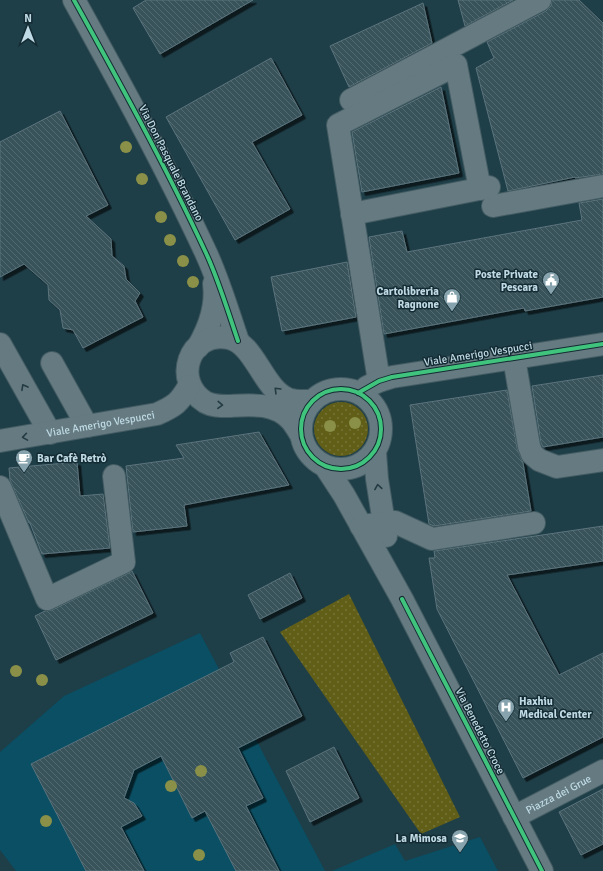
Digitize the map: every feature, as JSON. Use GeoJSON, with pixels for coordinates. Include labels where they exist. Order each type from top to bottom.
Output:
{"type":"FeatureCollection","features":[{"type":"Feature","properties":{"kind":"street","name":"Via Don Pasquale Brandano"},"geometry":{"type":"LineString","coordinates":[[74,0],[162,164],[212,268],[238,341]]}},
{"type":"Feature","properties":{"kind":"street"},"geometry":{"type":"LineString","coordinates":[[351,100],[540,0]]}},
{"type":"Feature","properties":{"kind":"street"},"geometry":{"type":"LineString","coordinates":[[379,381],[338,125],[456,65],[487,194]]}},
{"type":"Feature","properties":{"kind":"street"},"geometry":{"type":"LineString","coordinates":[[352,214],[487,194],[603,186]]}},
{"type":"Feature","properties":{"kind":"street","name":"Via Don Pasquale Brandano"},"geometry":{"type":"LineString","coordinates":[[198,346],[205,334],[213,308],[215,289],[212,268]]}},
{"type":"Feature","properties":{"kind":"street"},"geometry":{"type":"LineString","coordinates":[[301,435],[304,414],[312,401],[318,396],[334,390],[342,389],[358,392],[372,403],[380,418],[381,436],[379,444],[369,459],[361,465],[353,468],[334,469],[318,462],[307,450],[301,435],[291,420],[282,413],[270,407],[258,405],[217,406],[206,403],[196,395],[189,386],[187,372],[188,365],[193,352],[198,346],[208,340],[214,338],[227,338],[238,341],[248,351],[268,381],[280,394],[288,399],[297,401],[312,401]]}},
{"type":"Feature","properties":{"kind":"street"},"geometry":{"type":"LineString","coordinates":[[0,344],[50,433]]}},
{"type":"Feature","properties":{"kind":"street","name":"Viale Amerigo Vespucci"},"geometry":{"type":"LineString","coordinates":[[358,392],[379,381],[392,377],[603,344]]}},
{"type":"Feature","properties":{"kind":"street"},"geometry":{"type":"LineString","coordinates":[[514,358],[529,446],[532,454],[539,460],[557,467],[603,460]]}},
{"type":"Feature","properties":{"kind":"street"},"geometry":{"type":"LineString","coordinates":[[52,363],[88,426]]}},
{"type":"Feature","properties":{"kind":"street","name":"Viale Amerigo Vespucci"},"geometry":{"type":"LineString","coordinates":[[0,441],[157,414],[170,408],[181,400],[189,386]]}},
{"type":"Feature","properties":{"kind":"street","name":"Via Benedetto Croce"},"geometry":{"type":"LineString","coordinates":[[375,452],[377,479],[388,554],[402,599]]}},
{"type":"Feature","properties":{"kind":"street","name":"Via Benedetto Croce"},"geometry":{"type":"LineString","coordinates":[[325,466],[344,495],[402,599],[542,871]]}},
{"type":"Feature","properties":{"kind":"street"},"geometry":{"type":"LineString","coordinates":[[0,487],[47,599],[124,562],[114,476]]}},
{"type":"Feature","properties":{"kind":"street"},"geometry":{"type":"LineString","coordinates":[[361,526],[395,522],[432,539],[534,523]]}},
{"type":"Feature","properties":{"kind":"street","name":"Piazza dei Grue"},"geometry":{"type":"LineString","coordinates":[[514,817],[603,771]]}},
{"type":"Feature","properties":{"kind":"shaded area"},"geometry":{"type":"Polygon","coordinates":[[[341,402],[351,404],[360,410],[366,419],[368,429],[366,439],[360,448],[351,454],[341,456],[331,454],[322,448],[316,439],[314,429],[316,419],[322,410],[331,404],[341,402]]]}},
{"type":"Feature","properties":{"kind":"shaded area"},"geometry":{"type":"Polygon","coordinates":[[[349,594],[460,817],[421,834],[280,632],[349,594]]]}},
{"type":"Feature","properties":{"kind":"shaded area"},"geometry":{"type":"Polygon","coordinates":[[[200,633],[325,871],[16,871],[0,850],[0,752],[64,696],[200,633]]]}},
{"type":"Feature","properties":{"kind":"shaded area","name":"La Mimosa"},"geometry":{"type":"Polygon","coordinates":[[[480,837],[498,871],[332,871],[395,844],[405,861],[480,837]]]}},
{"type":"Feature","properties":{"kind":"building"},"geometry":{"type":"Polygon","coordinates":[[[146,0],[253,0],[160,54],[133,8],[146,0]]]}},
{"type":"Feature","properties":{"kind":"building"},"geometry":{"type":"Polygon","coordinates":[[[458,0],[513,0],[465,26],[458,0]]]}},
{"type":"Feature","properties":{"kind":"building"},"geometry":{"type":"Polygon","coordinates":[[[552,0],[579,0],[603,23],[603,174],[575,177],[508,191],[476,68],[494,58],[487,42],[546,11],[551,6],[552,0]]]}},
{"type":"Feature","properties":{"kind":"building"},"geometry":{"type":"Polygon","coordinates":[[[423,3],[432,43],[349,87],[330,46],[423,3]]]}},
{"type":"Feature","properties":{"kind":"building"},"geometry":{"type":"Polygon","coordinates":[[[271,58],[302,115],[252,142],[290,209],[235,240],[166,117],[271,58]]]}},
{"type":"Feature","properties":{"kind":"building"},"geometry":{"type":"Polygon","coordinates":[[[441,87],[459,173],[362,192],[352,132],[441,87]]]}},
{"type":"Feature","properties":{"kind":"building"},"geometry":{"type":"Polygon","coordinates":[[[60,111],[108,205],[86,216],[111,239],[112,256],[124,266],[126,279],[140,293],[135,301],[143,317],[83,348],[73,330],[63,328],[60,310],[49,300],[48,285],[24,264],[0,277],[0,142],[60,111]]]}},
{"type":"Feature","properties":{"kind":"building"},"geometry":{"type":"Polygon","coordinates":[[[603,199],[603,297],[525,311],[524,308],[384,334],[369,237],[402,231],[407,252],[582,220],[579,203],[603,199]]]}},
{"type":"Feature","properties":{"kind":"building"},"geometry":{"type":"Polygon","coordinates":[[[347,262],[356,317],[282,331],[271,277],[347,262]]]}},
{"type":"Feature","properties":{"kind":"building"},"geometry":{"type":"Polygon","coordinates":[[[603,375],[603,437],[543,447],[541,443],[532,386],[603,375]]]}},
{"type":"Feature","properties":{"kind":"building"},"geometry":{"type":"Polygon","coordinates":[[[507,390],[517,448],[523,463],[531,511],[434,526],[429,524],[410,405],[507,390]]]}},
{"type":"Feature","properties":{"kind":"building"},"geometry":{"type":"Polygon","coordinates":[[[259,432],[289,485],[184,505],[187,526],[133,532],[126,466],[184,458],[176,445],[259,432]]]}},
{"type":"Feature","properties":{"kind":"building"},"geometry":{"type":"Polygon","coordinates":[[[77,462],[80,496],[103,494],[110,548],[42,554],[30,523],[10,480],[9,468],[77,462]]]}},
{"type":"Feature","properties":{"kind":"building"},"geometry":{"type":"Polygon","coordinates":[[[603,526],[603,561],[507,575],[559,675],[603,653],[603,737],[523,778],[437,609],[429,558],[435,558],[434,551],[603,526]]]}},
{"type":"Feature","properties":{"kind":"building"},"geometry":{"type":"Polygon","coordinates":[[[132,571],[153,613],[56,660],[35,616],[45,611],[52,610],[132,571]]]}},
{"type":"Feature","properties":{"kind":"building"},"geometry":{"type":"Polygon","coordinates":[[[290,573],[302,598],[260,619],[248,595],[290,573]]]}},
{"type":"Feature","properties":{"kind":"building"},"geometry":{"type":"Polygon","coordinates":[[[263,637],[302,716],[238,748],[263,798],[246,806],[279,871],[236,871],[205,811],[192,818],[161,756],[134,770],[124,798],[134,803],[142,816],[121,827],[144,871],[86,871],[31,764],[234,662],[230,653],[263,637]]]}},
{"type":"Feature","properties":{"kind":"building"},"geometry":{"type":"Polygon","coordinates":[[[334,747],[359,798],[310,822],[286,771],[334,747]]]}},
{"type":"Feature","properties":{"kind":"building"},"geometry":{"type":"Polygon","coordinates":[[[603,789],[603,844],[581,855],[559,812],[603,789]]]}},
{"type":"Feature","properties":{"kind":"cycle path"},"geometry":{"type":"LineString","coordinates":[[74,0],[142,125],[191,221],[215,274],[238,341]]}},
{"type":"Feature","properties":{"kind":"cycle path"},"geometry":{"type":"LineString","coordinates":[[358,393],[379,381],[392,377],[603,344]]}},
{"type":"Feature","properties":{"kind":"cycle path"},"geometry":{"type":"LineString","coordinates":[[333,389],[349,389],[370,400],[381,421],[381,429],[381,437],[370,458],[349,469],[333,469],[319,463],[312,458],[307,451],[301,437],[301,421],[307,407],[312,400],[319,395],[333,389]]}},
{"type":"Feature","properties":{"kind":"cycle path"},"geometry":{"type":"LineString","coordinates":[[402,599],[542,871]]}},
{"type":"Feature","properties":{"kind":"place","name":"Poste Private Pescara"},"geometry":{"type":"Point","coordinates":[551,295]}},
{"type":"Feature","properties":{"kind":"place","name":"Cartolibreria Ragnone"},"geometry":{"type":"Point","coordinates":[452,312]}},
{"type":"Feature","properties":{"kind":"place","name":"Bar Cafè Retrò"},"geometry":{"type":"Point","coordinates":[24,473]}},
{"type":"Feature","properties":{"kind":"place","name":"Haxhiu Medical Center"},"geometry":{"type":"Point","coordinates":[506,722]}},
{"type":"Feature","properties":{"kind":"place","name":"La Mimosa"},"geometry":{"type":"Point","coordinates":[460,853]}}]}
